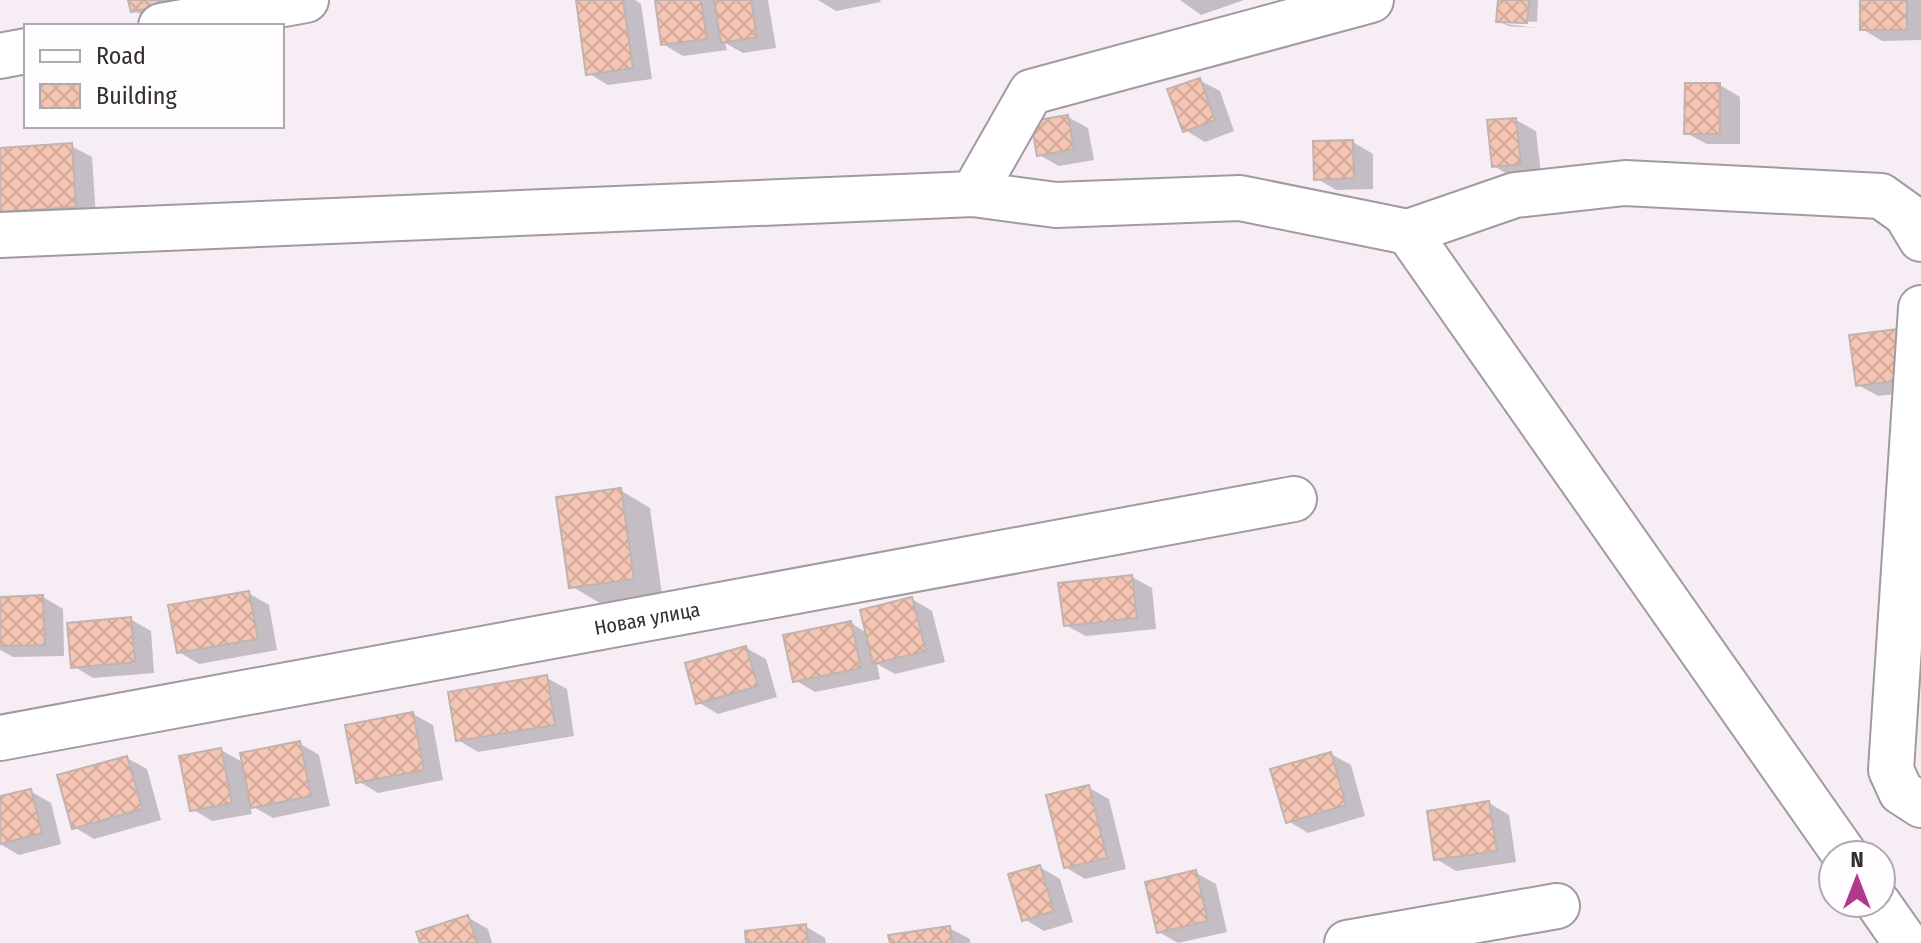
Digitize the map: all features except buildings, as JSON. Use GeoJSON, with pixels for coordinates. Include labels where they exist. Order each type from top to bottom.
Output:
{"type":"FeatureCollection","features":[{"type":"Feature","properties":{"kind":"street"},"geometry":{"type":"LineString","coordinates":[[172,24],[306,0]]}},
{"type":"Feature","properties":{"kind":"street"},"geometry":{"type":"LineString","coordinates":[[973,194],[1031,92],[1371,0]]}},
{"type":"Feature","properties":{"kind":"street"},"geometry":{"type":"LineString","coordinates":[[0,56],[24,51]]}},
{"type":"Feature","properties":{"kind":"street"},"geometry":{"type":"LineString","coordinates":[[0,235],[973,194],[1056,205],[1240,198],[1408,232],[1515,195],[1625,183],[1881,196],[1906,214],[1921,239]]}},
{"type":"Feature","properties":{"kind":"street"},"geometry":{"type":"LineString","coordinates":[[1408,232],[1834,839]]}},
{"type":"Feature","properties":{"kind":"street"},"geometry":{"type":"LineString","coordinates":[[1921,308],[1913,525],[1891,770],[1901,792],[1921,805]]}},
{"type":"Feature","properties":{"kind":"street","name":"Новая улица"},"geometry":{"type":"LineString","coordinates":[[0,738],[1294,499]]}},
{"type":"Feature","properties":{"kind":"street"},"geometry":{"type":"LineString","coordinates":[[1347,943],[1557,906]]}},
{"type":"Feature","properties":{"kind":"street"},"geometry":{"type":"LineString","coordinates":[[1889,919],[1906,943]]}}]}
